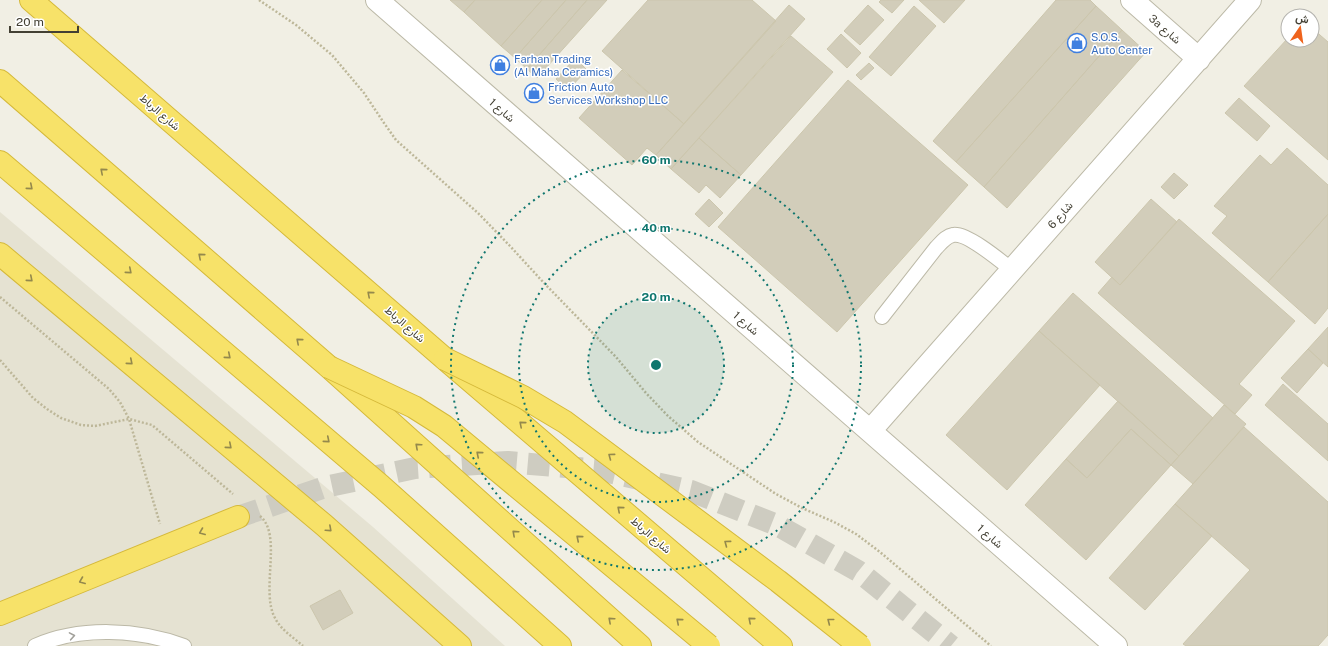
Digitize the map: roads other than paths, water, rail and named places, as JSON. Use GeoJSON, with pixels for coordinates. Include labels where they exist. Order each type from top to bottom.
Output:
{"type":"FeatureCollection","features":[{"type":"Feature","properties":{"kind":"highway","name":"شارع الرباط"},"geometry":{"type":"LineString","coordinates":[[31,0],[445,359],[781,646]]}},
{"type":"Feature","properties":{"kind":"highway"},"geometry":{"type":"LineString","coordinates":[[0,81],[329,367],[640,646]]}},
{"type":"Feature","properties":{"kind":"highway"},"geometry":{"type":"LineString","coordinates":[[0,162],[381,486],[560,646]]}},
{"type":"Feature","properties":{"kind":"highway"},"geometry":{"type":"LineString","coordinates":[[0,254],[324,525],[460,646]]}},
{"type":"Feature","properties":{"kind":"highway"},"geometry":{"type":"LineString","coordinates":[[445,359],[523,396],[565,422],[778,581],[860,646]]}},
{"type":"Feature","properties":{"kind":"highway"},"geometry":{"type":"LineString","coordinates":[[329,367],[414,407],[444,426],[709,646]]}},
{"type":"Feature","properties":{"kind":"highway"},"geometry":{"type":"LineString","coordinates":[[0,614],[244,509]]}},
{"type":"Feature","properties":{"kind":"street","name":"شارع 1"},"geometry":{"type":"LineString","coordinates":[[377,0],[1116,646]]}},
{"type":"Feature","properties":{"kind":"street","name":"3a شارع"},"geometry":{"type":"LineString","coordinates":[[1132,0],[1199,59]]}},
{"type":"Feature","properties":{"kind":"street","name":"شارع 6"},"geometry":{"type":"LineString","coordinates":[[870,431],[1250,0]]}},
{"type":"Feature","properties":{"kind":"lane"},"geometry":{"type":"LineString","coordinates":[[882,316],[936,248],[945,239],[954,234],[962,236],[984,248],[1012,270]]}},
{"type":"Feature","properties":{"kind":"lane"},"geometry":{"type":"LineString","coordinates":[[35,646],[62,638],[88,633],[110,632],[154,637],[184,646]]}},
{"type":"Feature","properties":{"kind":"tunnel"},"geometry":{"type":"LineString","coordinates":[[238,517],[325,487],[415,468],[508,462],[600,470],[691,491],[777,525],[858,571],[951,646]]}},
{"type":"Feature","properties":{"kind":"place","name":"S.O.S. Auto Center"},"geometry":{"type":"Point","coordinates":[1077,43]}},
{"type":"Feature","properties":{"kind":"place","name":"Farhan Trading (Al Maha Ceramics)"},"geometry":{"type":"Point","coordinates":[500,65]}},
{"type":"Feature","properties":{"kind":"place","name":"Friction Auto Services Workshop LLC"},"geometry":{"type":"Point","coordinates":[534,93]}}]}
